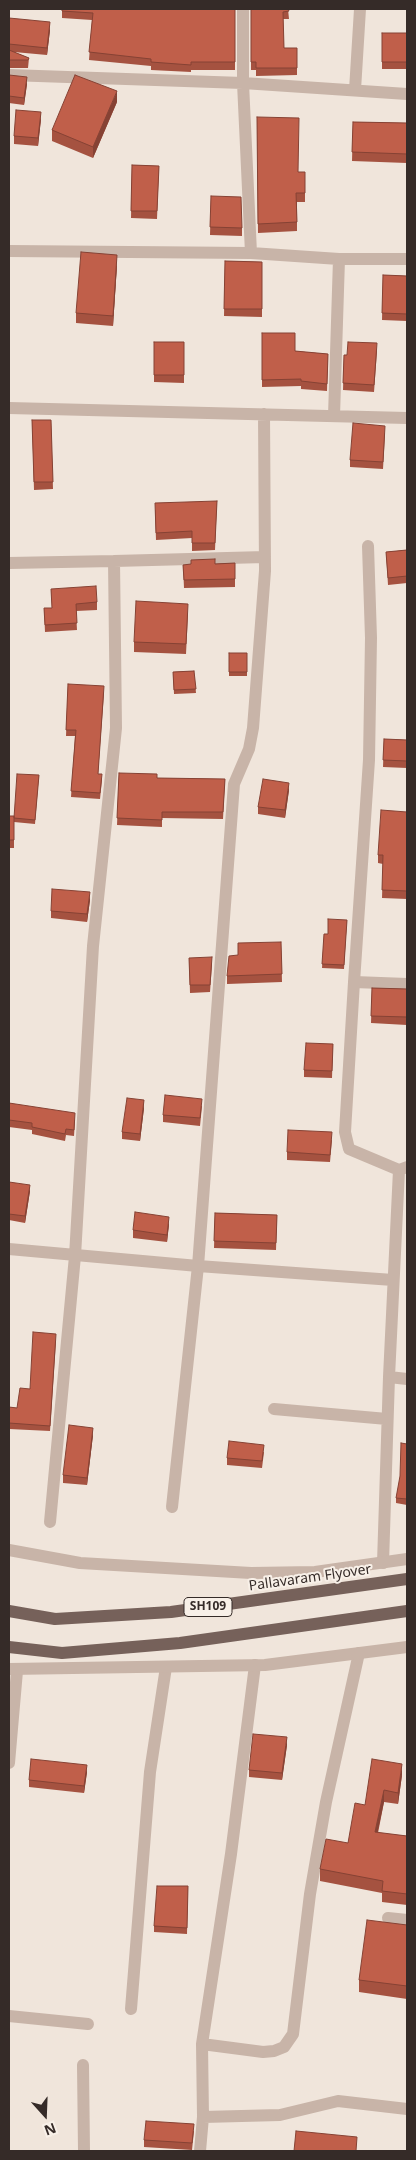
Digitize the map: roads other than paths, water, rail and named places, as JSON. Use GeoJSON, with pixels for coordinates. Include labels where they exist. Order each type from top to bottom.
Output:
{"type":"FeatureCollection","features":[{"type":"Feature","properties":{"kind":"main road","name":"Pallavaram Flyover"},"geometry":{"type":"LineString","coordinates":[[9,1611],[55,1619],[171,1612],[407,1580]]}},
{"type":"Feature","properties":{"kind":"main road","name":"SH109"},"geometry":{"type":"LineString","coordinates":[[9,1647],[62,1652],[180,1643],[407,1610]]}},
{"type":"Feature","properties":{"kind":"street"},"geometry":{"type":"LineString","coordinates":[[242,9],[243,83],[251,253]]}},
{"type":"Feature","properties":{"kind":"street"},"geometry":{"type":"LineString","coordinates":[[355,90],[360,9]]}},
{"type":"Feature","properties":{"kind":"street"},"geometry":{"type":"LineString","coordinates":[[9,75],[243,83],[407,94]]}},
{"type":"Feature","properties":{"kind":"street"},"geometry":{"type":"LineString","coordinates":[[11,251],[251,253],[339,259],[407,259]]}},
{"type":"Feature","properties":{"kind":"street"},"geometry":{"type":"LineString","coordinates":[[334,416],[339,259]]}},
{"type":"Feature","properties":{"kind":"street"},"geometry":{"type":"LineString","coordinates":[[9,408],[407,418]]}},
{"type":"Feature","properties":{"kind":"street"},"geometry":{"type":"LineString","coordinates":[[172,1507],[198,1266],[234,784],[249,749],[253,728],[265,557],[264,414]]}},
{"type":"Feature","properties":{"kind":"street"},"geometry":{"type":"LineString","coordinates":[[368,546],[371,638],[369,760],[345,1132],[349,1149],[403,1169],[401,1237],[393,1280],[383,1563]]}},
{"type":"Feature","properties":{"kind":"street"},"geometry":{"type":"LineString","coordinates":[[9,562],[265,557]]}},
{"type":"Feature","properties":{"kind":"street"},"geometry":{"type":"LineString","coordinates":[[50,1522],[75,1256],[93,946],[116,728],[114,561]]}},
{"type":"Feature","properties":{"kind":"street"},"geometry":{"type":"LineString","coordinates":[[354,982],[407,984]]}},
{"type":"Feature","properties":{"kind":"street"},"geometry":{"type":"LineString","coordinates":[[9,1249],[198,1266],[393,1280]]}},
{"type":"Feature","properties":{"kind":"street"},"geometry":{"type":"LineString","coordinates":[[389,1378],[407,1379]]}},
{"type":"Feature","properties":{"kind":"street"},"geometry":{"type":"LineString","coordinates":[[274,1409],[388,1419]]}},
{"type":"Feature","properties":{"kind":"street"},"geometry":{"type":"LineString","coordinates":[[9,1550],[80,1563],[251,1573],[315,1572],[407,1560]]}},
{"type":"Feature","properties":{"kind":"street"},"geometry":{"type":"LineString","coordinates":[[9,1763],[13,1670],[255,1665],[407,1647]]}},
{"type":"Feature","properties":{"kind":"street"},"geometry":{"type":"LineString","coordinates":[[202,2044],[263,2052],[274,2051],[284,2047],[293,2034],[310,1894],[326,1802],[359,1653]]}},
{"type":"Feature","properties":{"kind":"street"},"geometry":{"type":"LineString","coordinates":[[200,2151],[203,2117],[202,2044],[231,1854],[255,1665]]}},
{"type":"Feature","properties":{"kind":"street"},"geometry":{"type":"LineString","coordinates":[[131,2009],[150,1772],[166,1667]]}},
{"type":"Feature","properties":{"kind":"street"},"geometry":{"type":"LineString","coordinates":[[388,1918],[407,1920]]}},
{"type":"Feature","properties":{"kind":"street"},"geometry":{"type":"LineString","coordinates":[[9,2016],[88,2024]]}},
{"type":"Feature","properties":{"kind":"street"},"geometry":{"type":"LineString","coordinates":[[83,2065],[84,2151]]}},
{"type":"Feature","properties":{"kind":"street"},"geometry":{"type":"LineString","coordinates":[[203,2117],[280,2115],[338,2100],[407,2109]]}}]}
